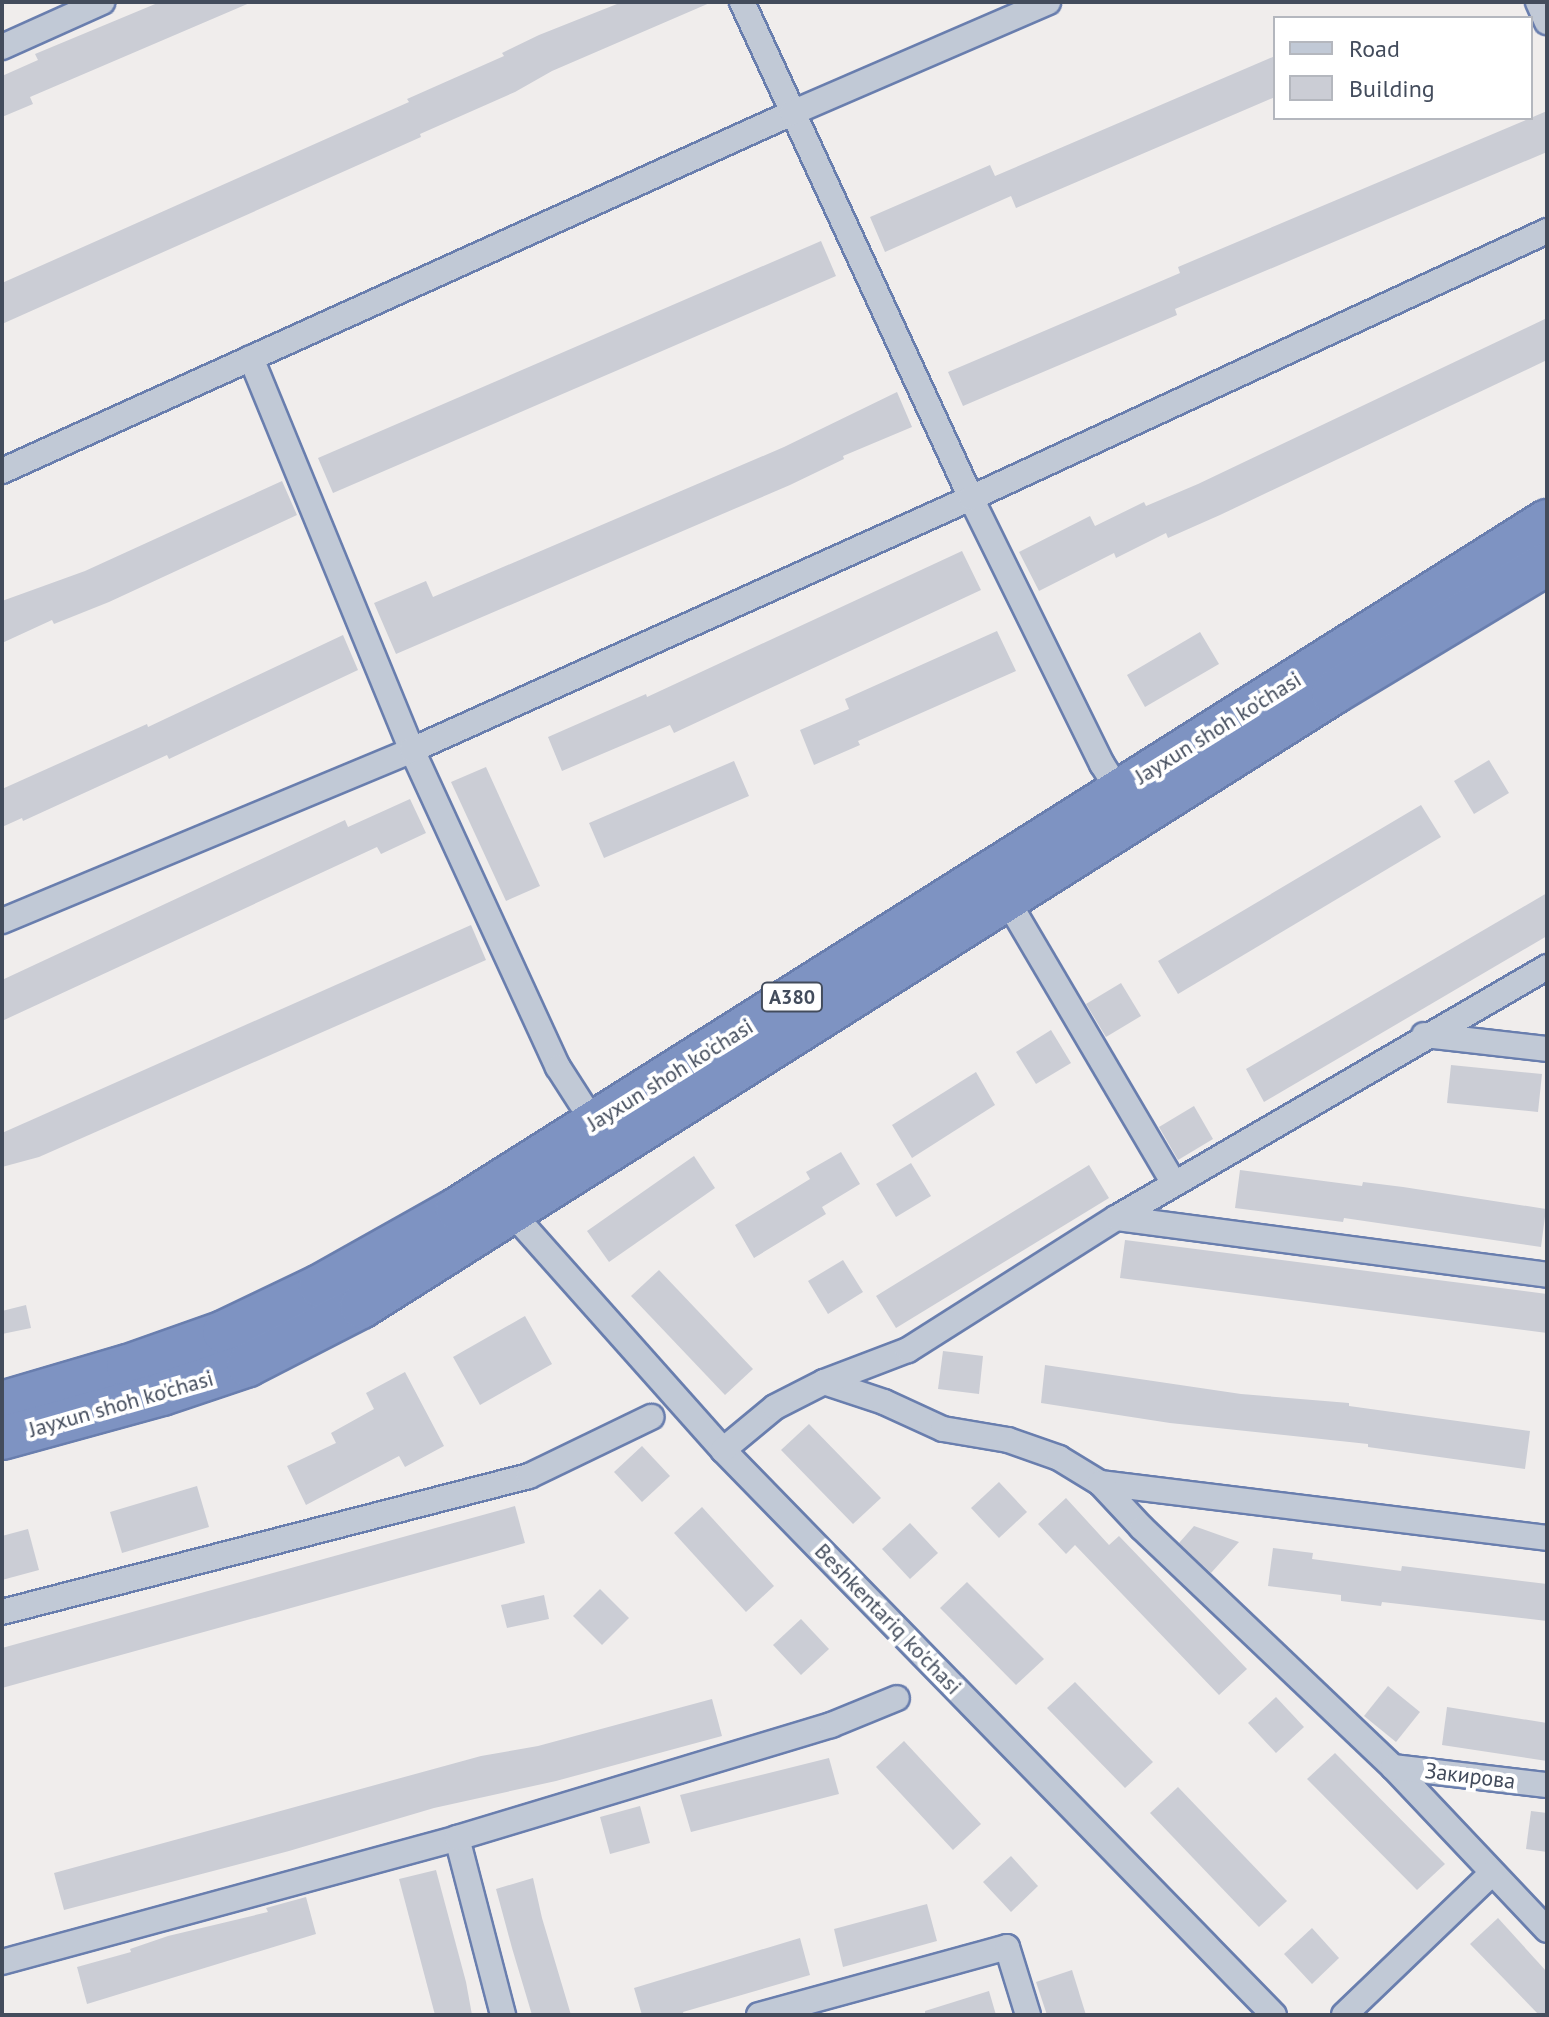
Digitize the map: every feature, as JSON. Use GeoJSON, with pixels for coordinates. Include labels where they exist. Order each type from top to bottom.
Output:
{"type":"FeatureCollection","features":[{"type":"Feature","properties":{"kind":"highway","name":"Jayxun shoh ko'chasi"},"geometry":{"type":"LineString","coordinates":[[2,1403],[128,1366],[224,1332],[320,1286],[457,1209],[1547,521]]}},
{"type":"Feature","properties":{"kind":"highway","name":"Jayxun shoh ko'chasi"},"geometry":{"type":"LineString","coordinates":[[2,1438],[162,1394],[248,1365],[361,1307],[1333,693],[1547,564]]}},
{"type":"Feature","properties":{"kind":"street"},"geometry":{"type":"LineString","coordinates":[[2,47],[102,2]]}},
{"type":"Feature","properties":{"kind":"street"},"geometry":{"type":"LineString","coordinates":[[742,2],[971,498],[1102,764],[1119,791]]}},
{"type":"Feature","properties":{"kind":"street"},"geometry":{"type":"LineString","coordinates":[[2,471],[792,113],[1048,2]]}},
{"type":"Feature","properties":{"kind":"street"},"geometry":{"type":"LineString","coordinates":[[1538,2],[1547,22]]}},
{"type":"Feature","properties":{"kind":"street"},"geometry":{"type":"LineString","coordinates":[[2,921],[412,750],[971,498],[1547,231]]}},
{"type":"Feature","properties":{"kind":"street"},"geometry":{"type":"LineString","coordinates":[[251,358],[412,750],[558,1067],[594,1123]]}},
{"type":"Feature","properties":{"kind":"street"},"geometry":{"type":"LineString","coordinates":[[1007,900],[1174,1183]]}},
{"type":"Feature","properties":{"kind":"street"},"geometry":{"type":"LineString","coordinates":[[723,1450],[775,1407],[824,1382],[908,1350],[1174,1183],[1424,1035],[1547,967]]}},
{"type":"Feature","properties":{"kind":"street"},"geometry":{"type":"LineString","coordinates":[[1424,1035],[1547,1049]]}},
{"type":"Feature","properties":{"kind":"street","name":"Beshkentariq ko'chasi"},"geometry":{"type":"LineString","coordinates":[[512,1213],[723,1450],[1274,2015]]}},
{"type":"Feature","properties":{"kind":"street"},"geometry":{"type":"LineString","coordinates":[[1116,1218],[1547,1275]]}},
{"type":"Feature","properties":{"kind":"street"},"geometry":{"type":"LineString","coordinates":[[824,1382],[884,1402],[943,1429],[1008,1440],[1059,1458],[1100,1483],[1142,1528],[1393,1767],[1547,1930]]}},
{"type":"Feature","properties":{"kind":"street"},"geometry":{"type":"LineString","coordinates":[[2,1612],[529,1476],[651,1417]]}},
{"type":"Feature","properties":{"kind":"street"},"geometry":{"type":"LineString","coordinates":[[1100,1483],[1547,1538]]}},
{"type":"Feature","properties":{"kind":"street"},"geometry":{"type":"LineString","coordinates":[[2,1962],[457,1838],[831,1725],[897,1698]]}},
{"type":"Feature","properties":{"kind":"street","name":"Закирова"},"geometry":{"type":"LineString","coordinates":[[1393,1767],[1547,1785]]}},
{"type":"Feature","properties":{"kind":"street"},"geometry":{"type":"LineString","coordinates":[[457,1838],[503,2015]]}},
{"type":"Feature","properties":{"kind":"street"},"geometry":{"type":"LineString","coordinates":[[1344,2015],[1491,1874]]}},
{"type":"Feature","properties":{"kind":"street"},"geometry":{"type":"LineString","coordinates":[[759,2015],[816,2008],[1007,1947],[1028,2015]]}},
{"type":"Feature","properties":{"kind":"building"},"geometry":{"type":"Polygon","coordinates":[[[160,2],[252,2],[30,97],[33,104],[2,117],[2,76],[38,60],[35,54],[160,2]]]}},
{"type":"Feature","properties":{"kind":"building"},"geometry":{"type":"Polygon","coordinates":[[[622,2],[712,2],[552,71],[515,92],[420,134],[421,137],[2,324],[2,283],[409,102],[407,99],[504,56],[502,53],[539,35],[622,2]]]}},
{"type":"Feature","properties":{"kind":"building"},"geometry":{"type":"Polygon","coordinates":[[[1273,57],[1273,98],[1016,208],[1011,196],[885,252],[870,217],[990,165],[995,176],[1273,57]]]}},
{"type":"Feature","properties":{"kind":"building"},"geometry":{"type":"Polygon","coordinates":[[[1547,111],[1547,152],[1175,309],[1177,315],[963,406],[948,372],[1180,273],[1178,267],[1526,120],[1533,120],[1533,117],[1547,111]]]}},
{"type":"Feature","properties":{"kind":"building"},"geometry":{"type":"Polygon","coordinates":[[[821,241],[836,276],[333,493],[318,458],[821,241]]]}},
{"type":"Feature","properties":{"kind":"building"},"geometry":{"type":"Polygon","coordinates":[[[1547,318],[1547,360],[1220,515],[1168,538],[1166,533],[1116,558],[1114,553],[1039,591],[1019,552],[1090,516],[1095,526],[1144,502],[1146,506],[1198,484],[1547,318]]]}},
{"type":"Feature","properties":{"kind":"building"},"geometry":{"type":"Polygon","coordinates":[[[897,392],[912,427],[843,456],[844,459],[790,485],[396,654],[374,603],[426,581],[433,597],[784,447],[897,392]]]}},
{"type":"Feature","properties":{"kind":"building"},"geometry":{"type":"Polygon","coordinates":[[[282,481],[297,515],[109,602],[54,624],[52,620],[2,643],[2,601],[85,571],[282,481]]]}},
{"type":"Feature","properties":{"kind":"building"},"geometry":{"type":"Polygon","coordinates":[[[962,551],[981,590],[674,733],[670,725],[562,771],[548,737],[646,694],[647,697],[962,551]]]}},
{"type":"Feature","properties":{"kind":"building"},"geometry":{"type":"Polygon","coordinates":[[[997,631],[1016,671],[858,741],[860,745],[814,765],[800,730],[849,709],[845,699],[997,631]]]}},
{"type":"Feature","properties":{"kind":"building"},"geometry":{"type":"Polygon","coordinates":[[[1200,632],[1219,664],[1145,707],[1127,675],[1200,632]]]}},
{"type":"Feature","properties":{"kind":"building"},"geometry":{"type":"Polygon","coordinates":[[[343,635],[358,670],[169,759],[167,755],[23,821],[22,818],[2,827],[2,789],[147,724],[148,727],[343,635]]]}},
{"type":"Feature","properties":{"kind":"building"},"geometry":{"type":"Polygon","coordinates":[[[1489,760],[1509,793],[1474,814],[1454,781],[1489,760]]]}},
{"type":"Feature","properties":{"kind":"building"},"geometry":{"type":"Polygon","coordinates":[[[734,761],[749,796],[604,858],[589,823],[734,761]]]}},
{"type":"Feature","properties":{"kind":"building"},"geometry":{"type":"Polygon","coordinates":[[[486,767],[540,886],[506,901],[451,782],[486,767]]]}},
{"type":"Feature","properties":{"kind":"building"},"geometry":{"type":"Polygon","coordinates":[[[410,799],[426,833],[381,854],[377,847],[2,1021],[2,980],[345,820],[348,827],[410,799]]]}},
{"type":"Feature","properties":{"kind":"building"},"geometry":{"type":"Polygon","coordinates":[[[1421,805],[1441,837],[1178,994],[1158,961],[1421,805]]]}},
{"type":"Feature","properties":{"kind":"building"},"geometry":{"type":"Polygon","coordinates":[[[1547,893],[1547,936],[1264,1102],[1246,1069],[1547,893]]]}},
{"type":"Feature","properties":{"kind":"building"},"geometry":{"type":"Polygon","coordinates":[[[471,925],[486,960],[39,1157],[2,1167],[2,1133],[471,925]]]}},
{"type":"Feature","properties":{"kind":"building"},"geometry":{"type":"Polygon","coordinates":[[[1121,983],[1141,1016],[1106,1037],[1086,1004],[1121,983]]]}},
{"type":"Feature","properties":{"kind":"building"},"geometry":{"type":"Polygon","coordinates":[[[1051,1030],[1071,1063],[1036,1084],[1016,1052],[1051,1030]]]}},
{"type":"Feature","properties":{"kind":"building"},"geometry":{"type":"Polygon","coordinates":[[[1451,1065],[1542,1074],[1538,1112],[1447,1103],[1451,1065]]]}},
{"type":"Feature","properties":{"kind":"building"},"geometry":{"type":"Polygon","coordinates":[[[976,1072],[995,1105],[912,1158],[892,1125],[976,1072]]]}},
{"type":"Feature","properties":{"kind":"building"},"geometry":{"type":"Polygon","coordinates":[[[1194,1106],[1213,1139],[1178,1160],[1159,1127],[1194,1106]]]}},
{"type":"Feature","properties":{"kind":"building"},"geometry":{"type":"Polygon","coordinates":[[[841,1152],[860,1184],[822,1207],[826,1214],[754,1258],[735,1225],[810,1179],[806,1172],[841,1152]]]}},
{"type":"Feature","properties":{"kind":"building"},"geometry":{"type":"Polygon","coordinates":[[[694,1156],[715,1188],[609,1262],[587,1231],[694,1156]]]}},
{"type":"Feature","properties":{"kind":"building"},"geometry":{"type":"Polygon","coordinates":[[[911,1163],[931,1196],[896,1217],[876,1184],[911,1163]]]}},
{"type":"Feature","properties":{"kind":"building"},"geometry":{"type":"Polygon","coordinates":[[[1089,1165],[1109,1198],[896,1328],[876,1296],[1089,1165]]]}},
{"type":"Feature","properties":{"kind":"building"},"geometry":{"type":"Polygon","coordinates":[[[1240,1170],[1362,1186],[1363,1182],[1403,1187],[1546,1209],[1541,1247],[1344,1218],[1343,1222],[1235,1208],[1240,1170]]]}},
{"type":"Feature","properties":{"kind":"building"},"geometry":{"type":"Polygon","coordinates":[[[1125,1240],[1547,1294],[1547,1333],[1120,1278],[1125,1240]]]}},
{"type":"Feature","properties":{"kind":"building"},"geometry":{"type":"Polygon","coordinates":[[[843,1260],[863,1292],[828,1314],[808,1281],[843,1260]]]}},
{"type":"Feature","properties":{"kind":"building"},"geometry":{"type":"Polygon","coordinates":[[[659,1270],[753,1369],[725,1395],[631,1296],[659,1270]]]}},
{"type":"Feature","properties":{"kind":"building"},"geometry":{"type":"Polygon","coordinates":[[[26,1305],[31,1328],[2,1334],[2,1311],[26,1305]]]}},
{"type":"Feature","properties":{"kind":"building"},"geometry":{"type":"Polygon","coordinates":[[[525,1316],[552,1364],[480,1405],[453,1357],[525,1316]]]}},
{"type":"Feature","properties":{"kind":"building"},"geometry":{"type":"Polygon","coordinates":[[[943,1351],[983,1356],[979,1394],[938,1389],[943,1351]]]}},
{"type":"Feature","properties":{"kind":"building"},"geometry":{"type":"Polygon","coordinates":[[[1045,1365],[1241,1394],[1349,1403],[1349,1406],[1530,1431],[1525,1469],[1368,1447],[1368,1444],[1170,1423],[1041,1403],[1045,1365]]]}},
{"type":"Feature","properties":{"kind":"building"},"geometry":{"type":"Polygon","coordinates":[[[405,1372],[444,1446],[405,1467],[399,1456],[306,1505],[287,1466],[336,1443],[331,1433],[374,1409],[366,1393],[405,1372]]]}},
{"type":"Feature","properties":{"kind":"building"},"geometry":{"type":"Polygon","coordinates":[[[809,1424],[881,1498],[853,1524],[781,1450],[809,1424]]]}},
{"type":"Feature","properties":{"kind":"building"},"geometry":{"type":"Polygon","coordinates":[[[642,1446],[670,1476],[642,1502],[614,1472],[642,1446]]]}},
{"type":"Feature","properties":{"kind":"building"},"geometry":{"type":"Polygon","coordinates":[[[999,1482],[1027,1512],[999,1538],[971,1508],[999,1482]]]}},
{"type":"Feature","properties":{"kind":"building"},"geometry":{"type":"Polygon","coordinates":[[[197,1486],[209,1527],[122,1553],[110,1512],[197,1486]]]}},
{"type":"Feature","properties":{"kind":"building"},"geometry":{"type":"Polygon","coordinates":[[[1066,1498],[1109,1545],[1119,1536],[1247,1669],[1219,1695],[1075,1545],[1066,1554],[1038,1524],[1066,1498]]]}},
{"type":"Feature","properties":{"kind":"building"},"geometry":{"type":"Polygon","coordinates":[[[515,1506],[525,1543],[2,1688],[2,1648],[515,1506]]]}},
{"type":"Feature","properties":{"kind":"building"},"geometry":{"type":"Polygon","coordinates":[[[702,1507],[774,1586],[746,1612],[674,1533],[702,1507]]]}},
{"type":"Feature","properties":{"kind":"building"},"geometry":{"type":"Polygon","coordinates":[[[910,1523],[938,1553],[910,1579],[882,1549],[910,1523]]]}},
{"type":"Feature","properties":{"kind":"building"},"geometry":{"type":"Polygon","coordinates":[[[1194,1526],[1239,1542],[1211,1573],[1179,1543],[1194,1526]]]}},
{"type":"Feature","properties":{"kind":"building"},"geometry":{"type":"Polygon","coordinates":[[[28,1529],[39,1570],[2,1580],[2,1536],[28,1529]]]}},
{"type":"Feature","properties":{"kind":"building"},"geometry":{"type":"Polygon","coordinates":[[[1273,1548],[1313,1553],[1312,1559],[1401,1571],[1402,1566],[1547,1584],[1547,1621],[1382,1602],[1381,1606],[1341,1601],[1341,1595],[1268,1586],[1273,1548]]]}},
{"type":"Feature","properties":{"kind":"building"},"geometry":{"type":"Polygon","coordinates":[[[967,1582],[1044,1659],[1016,1685],[940,1608],[967,1582]]]}},
{"type":"Feature","properties":{"kind":"building"},"geometry":{"type":"Polygon","coordinates":[[[600,1589],[629,1618],[602,1645],[573,1616],[600,1589]]]}},
{"type":"Feature","properties":{"kind":"building"},"geometry":{"type":"Polygon","coordinates":[[[544,1595],[549,1619],[507,1628],[501,1605],[544,1595]]]}},
{"type":"Feature","properties":{"kind":"building"},"geometry":{"type":"Polygon","coordinates":[[[801,1619],[829,1649],[801,1675],[773,1645],[801,1619]]]}},
{"type":"Feature","properties":{"kind":"building"},"geometry":{"type":"Polygon","coordinates":[[[1075,1682],[1153,1762],[1125,1788],[1047,1708],[1075,1682]]]}},
{"type":"Feature","properties":{"kind":"building"},"geometry":{"type":"Polygon","coordinates":[[[1388,1686],[1420,1712],[1396,1742],[1364,1716],[1388,1686]]]}},
{"type":"Feature","properties":{"kind":"building"},"geometry":{"type":"Polygon","coordinates":[[[1276,1697],[1304,1727],[1276,1753],[1248,1723],[1276,1697]]]}},
{"type":"Feature","properties":{"kind":"building"},"geometry":{"type":"Polygon","coordinates":[[[712,1699],[722,1736],[556,1781],[434,1808],[289,1851],[64,1910],[54,1873],[481,1756],[538,1746],[712,1699]]]}},
{"type":"Feature","properties":{"kind":"building"},"geometry":{"type":"Polygon","coordinates":[[[1447,1707],[1547,1723],[1547,1761],[1442,1745],[1447,1707]]]}},
{"type":"Feature","properties":{"kind":"building"},"geometry":{"type":"Polygon","coordinates":[[[904,1741],[981,1824],[953,1850],[876,1767],[904,1741]]]}},
{"type":"Feature","properties":{"kind":"building"},"geometry":{"type":"Polygon","coordinates":[[[1335,1753],[1445,1864],[1417,1890],[1307,1779],[1335,1753]]]}},
{"type":"Feature","properties":{"kind":"building"},"geometry":{"type":"Polygon","coordinates":[[[829,1758],[839,1794],[691,1832],[680,1795],[829,1758]]]}},
{"type":"Feature","properties":{"kind":"building"},"geometry":{"type":"Polygon","coordinates":[[[1178,1787],[1287,1901],[1259,1927],[1150,1813],[1178,1787]]]}},
{"type":"Feature","properties":{"kind":"building"},"geometry":{"type":"Polygon","coordinates":[[[640,1806],[650,1843],[610,1854],[600,1817],[640,1806]]]}},
{"type":"Feature","properties":{"kind":"building"},"geometry":{"type":"Polygon","coordinates":[[[1531,1811],[1547,1813],[1547,1852],[1526,1849],[1531,1811]]]}},
{"type":"Feature","properties":{"kind":"building"},"geometry":{"type":"Polygon","coordinates":[[[1011,1856],[1038,1886],[1011,1912],[983,1882],[1011,1856]]]}},
{"type":"Feature","properties":{"kind":"building"},"geometry":{"type":"Polygon","coordinates":[[[436,1870],[472,2015],[435,2015],[399,1879],[436,1870]]]}},
{"type":"Feature","properties":{"kind":"building"},"geometry":{"type":"Polygon","coordinates":[[[533,1878],[571,2015],[532,2015],[512,1948],[496,1889],[533,1878]]]}},
{"type":"Feature","properties":{"kind":"building"},"geometry":{"type":"Polygon","coordinates":[[[306,1897],[316,1934],[87,2004],[77,1967],[131,1952],[130,1949],[168,1936],[268,1912],[266,1908],[306,1897]]]}},
{"type":"Feature","properties":{"kind":"building"},"geometry":{"type":"Polygon","coordinates":[[[927,1904],[937,1941],[843,1967],[834,1929],[927,1904]]]}},
{"type":"Feature","properties":{"kind":"building"},"geometry":{"type":"Polygon","coordinates":[[[1498,1918],[1547,1972],[1547,2015],[1539,2015],[1470,1944],[1498,1918]]]}},
{"type":"Feature","properties":{"kind":"building"},"geometry":{"type":"Polygon","coordinates":[[[1312,1928],[1339,1958],[1312,1984],[1284,1954],[1312,1928]]]}},
{"type":"Feature","properties":{"kind":"building"},"geometry":{"type":"Polygon","coordinates":[[[800,1938],[810,1975],[683,2012],[684,2015],[642,2015],[634,1988],[800,1938]]]}},
{"type":"Feature","properties":{"kind":"building"},"geometry":{"type":"Polygon","coordinates":[[[1072,1970],[1086,2015],[1047,2015],[1036,1982],[1072,1970]]]}},
{"type":"Feature","properties":{"kind":"building"},"geometry":{"type":"Polygon","coordinates":[[[989,1991],[996,2015],[925,2015],[925,2011],[989,1991]]]}}]}
